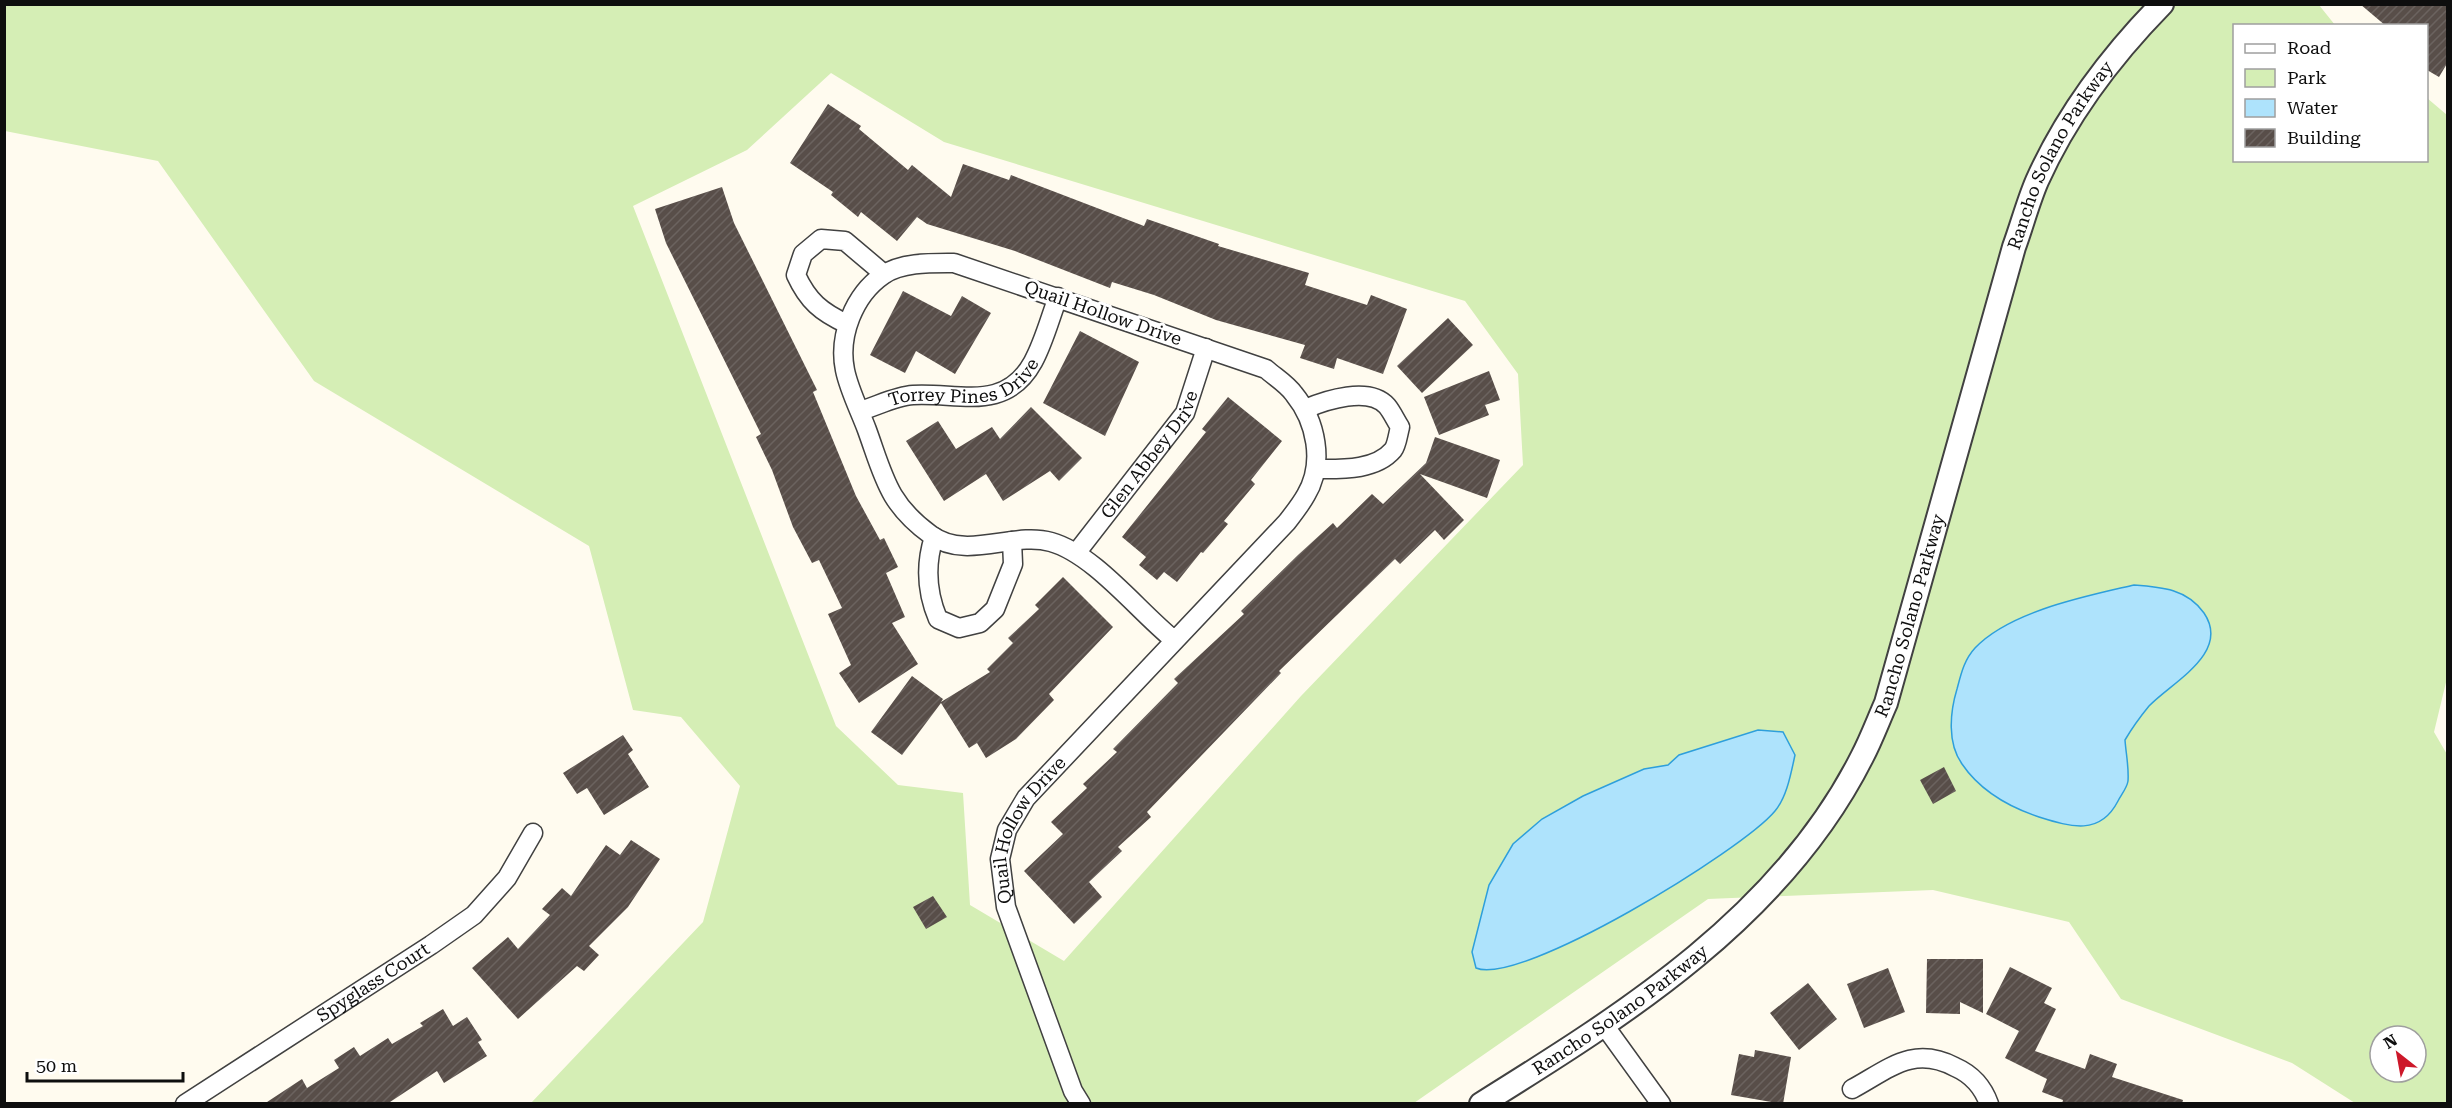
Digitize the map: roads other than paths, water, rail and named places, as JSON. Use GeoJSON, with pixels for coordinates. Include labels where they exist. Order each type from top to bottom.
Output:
{"type":"FeatureCollection","features":[{"type":"Feature","properties":{"kind":"street","name":"Rancho Solano Parkway"},"geometry":{"type":"LineString","coordinates":[[1481,1104],[1632,1007],[1725,932],[1786,868],[1828,813],[1862,758],[1892,683],[2014,247],[2037,181],[2075,110],[2107,65],[2162,4]]}},
{"type":"Feature","properties":{"kind":"street"},"geometry":{"type":"LineString","coordinates":[[847,324],[822,312],[805,296],[796,276],[803,254],[821,239],[845,241],[884,274]]}},
{"type":"Feature","properties":{"kind":"street","name":"Quail Hollow Drive"},"geometry":{"type":"LineString","coordinates":[[1076,1099],[1006,907],[1000,859],[1007,830],[1026,798],[1287,522],[1307,493],[1316,469],[1315,437],[1305,409],[1293,391],[1266,369],[954,263],[920,264],[884,274],[861,296],[847,324],[844,346],[845,370],[887,484],[901,511],[934,537],[954,544],[987,546],[1012,541],[1050,542],[1077,552],[1174,640]]}},
{"type":"Feature","properties":{"kind":"street","name":"Torrey Pines Drive"},"geometry":{"type":"LineString","coordinates":[[860,411],[911,395],[984,397],[1002,392],[1022,377],[1034,362],[1058,297]]}},
{"type":"Feature","properties":{"kind":"street","name":"Glen Abbey Drive"},"geometry":{"type":"LineString","coordinates":[[1077,552],[1185,413],[1206,348]]}},
{"type":"Feature","properties":{"kind":"street"},"geometry":{"type":"LineString","coordinates":[[1305,409],[1323,402],[1365,396],[1386,405],[1400,427],[1394,449],[1377,463],[1342,469],[1316,469]]}},
{"type":"Feature","properties":{"kind":"street"},"geometry":{"type":"LineString","coordinates":[[934,537],[929,553],[929,597],[939,619],[959,628],[980,623],[995,609],[1013,564],[1012,541]]}},
{"type":"Feature","properties":{"kind":"street","name":"Spyglass Court"},"geometry":{"type":"LineString","coordinates":[[185,1104],[474,915],[507,878],[533,833]]}},
{"type":"Feature","properties":{"kind":"street"},"geometry":{"type":"LineString","coordinates":[[1604,1025],[1661,1104]]}},
{"type":"Feature","properties":{"kind":"street"},"geometry":{"type":"LineString","coordinates":[[1852,1089],[1902,1062],[1925,1056],[1944,1061],[1967,1072],[1985,1093],[1989,1104]]}},
{"type":"Feature","properties":{"kind":"water"},"geometry":{"type":"Polygon","coordinates":[[[2134,585],[2164,588],[2190,599],[2204,613],[2210,627],[2210,641],[2205,654],[2195,666],[2149,706],[2125,740],[2128,781],[2111,812],[2103,820],[2094,824],[2073,826],[2028,813],[1996,797],[1978,783],[1962,764],[1957,756],[1952,737],[1953,707],[1968,657],[1990,635],[2028,615],[2072,600],[2134,585]]]}},
{"type":"Feature","properties":{"kind":"water"},"geometry":{"type":"Polygon","coordinates":[[[1758,730],[1783,732],[1795,755],[1783,799],[1775,811],[1755,830],[1678,883],[1582,937],[1537,957],[1500,968],[1476,968],[1472,952],[1489,885],[1513,844],[1542,819],[1583,796],[1644,769],[1668,765],[1679,755],[1758,730]]]}}]}
